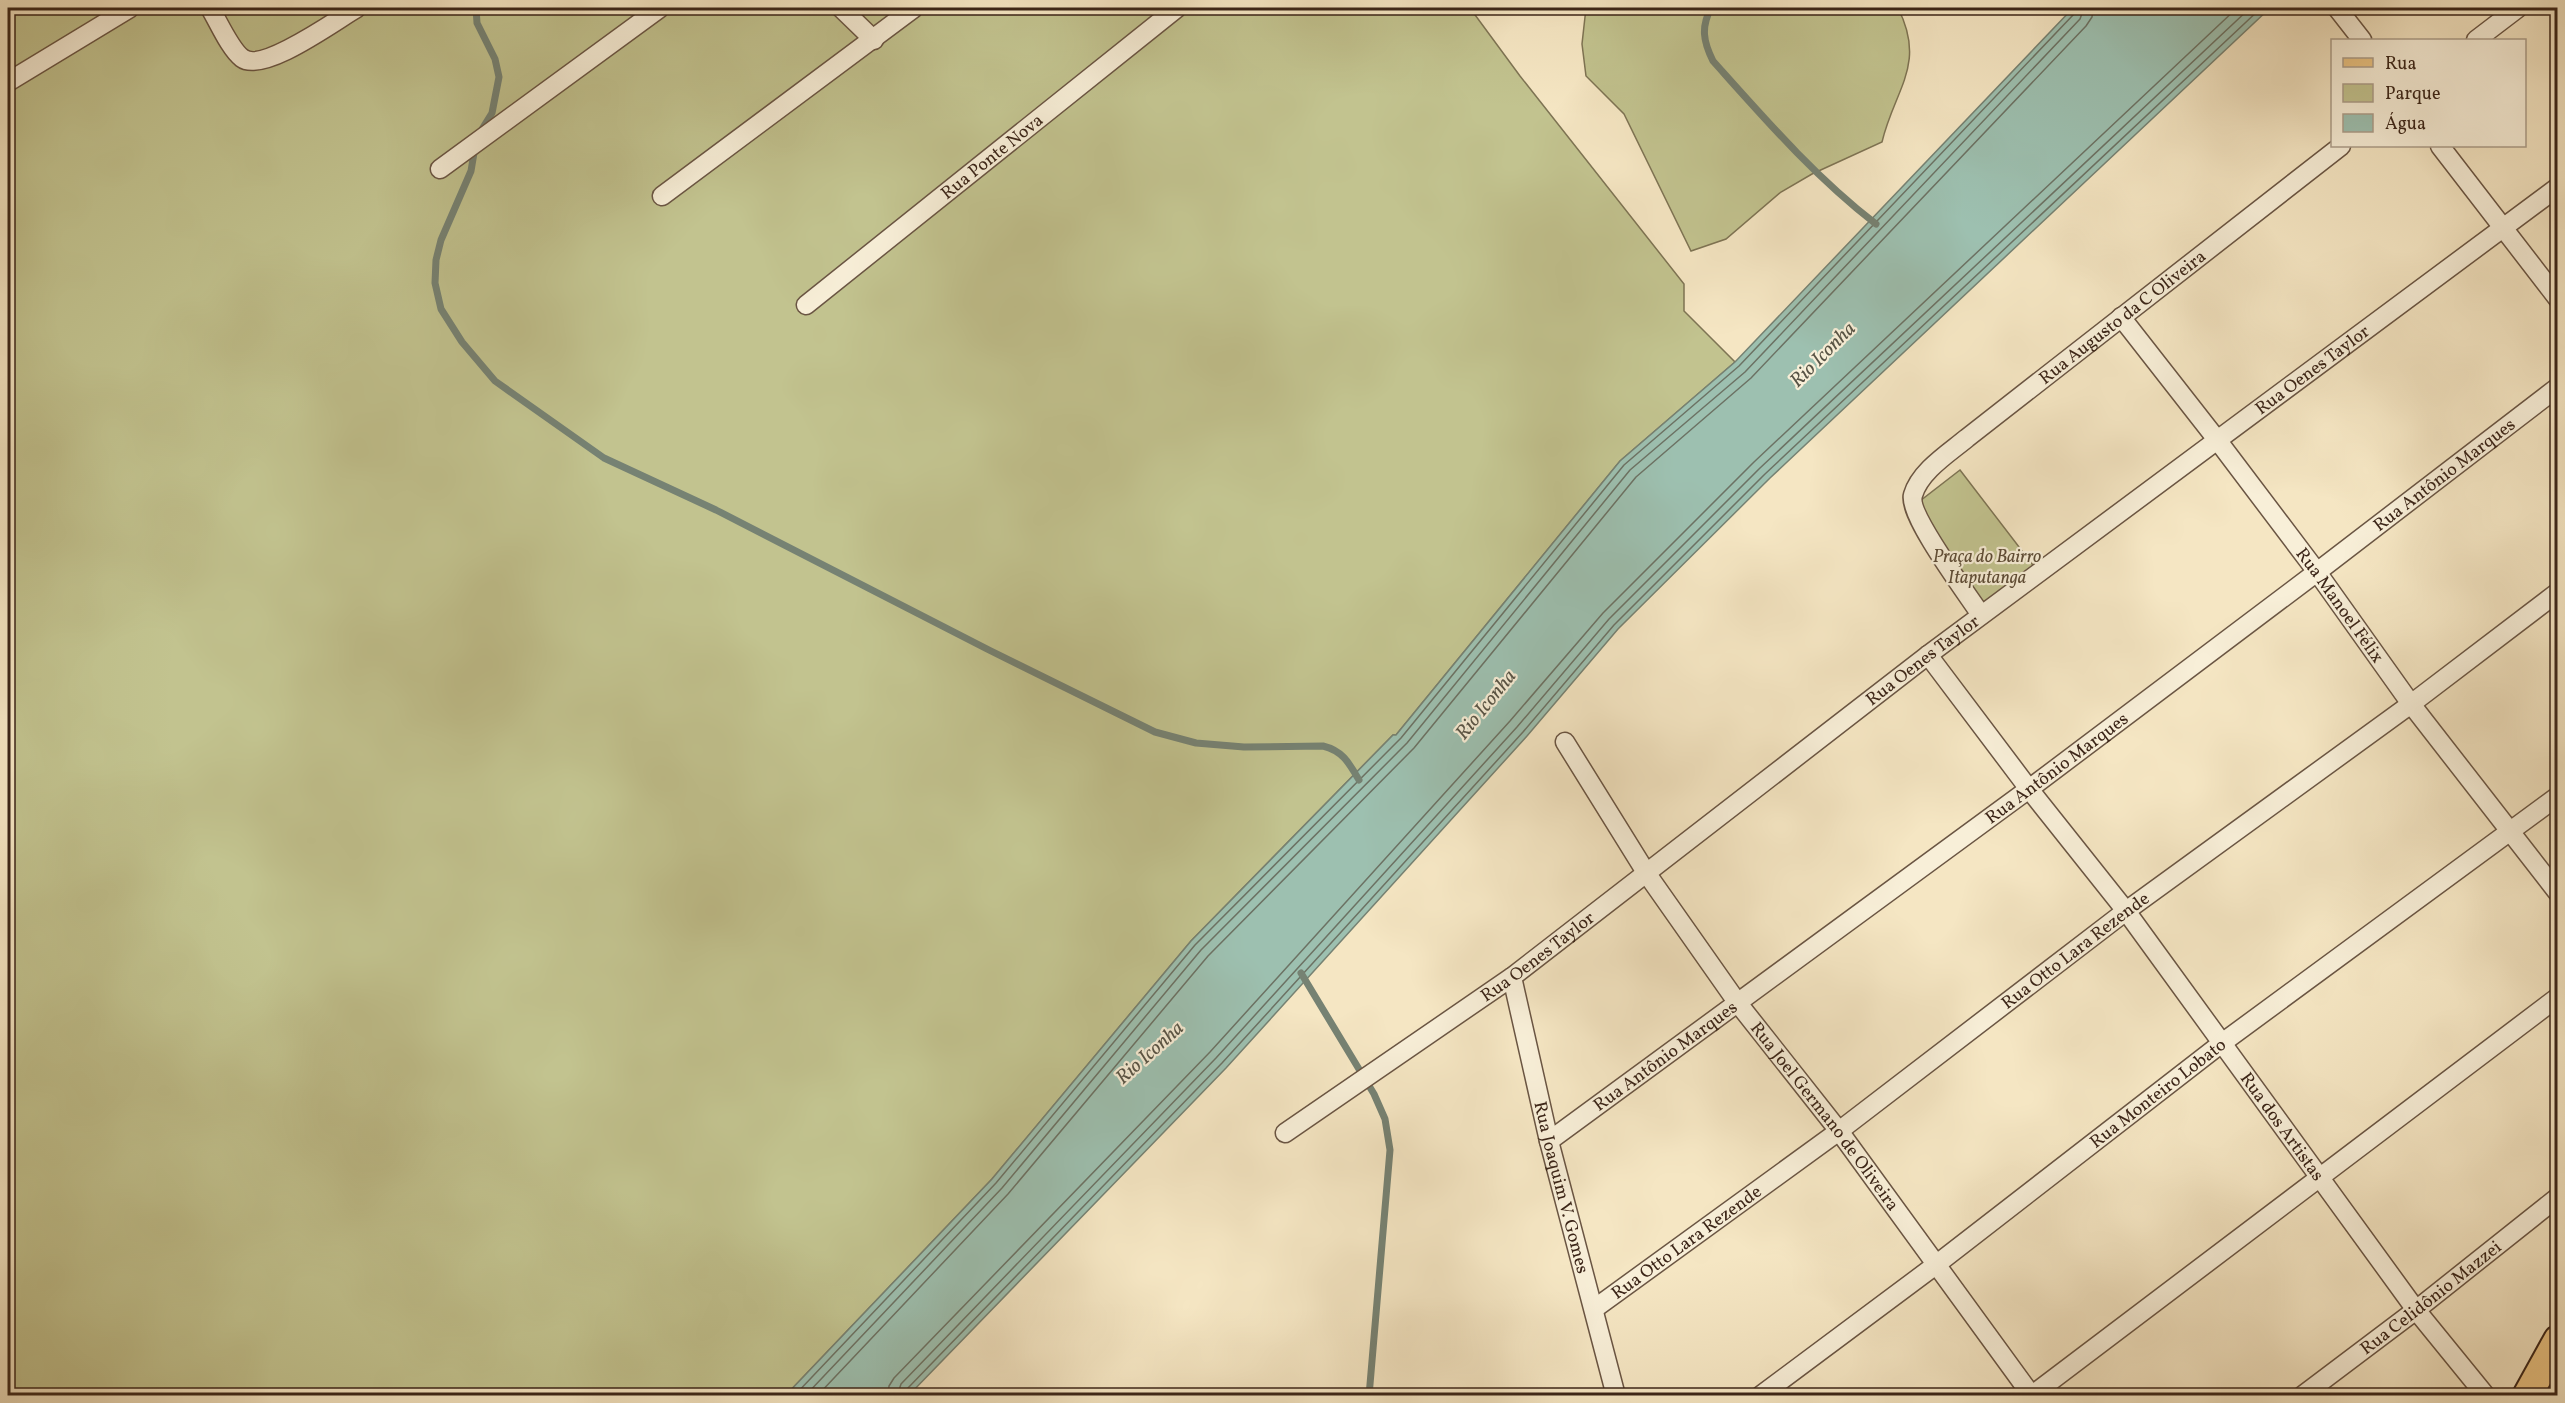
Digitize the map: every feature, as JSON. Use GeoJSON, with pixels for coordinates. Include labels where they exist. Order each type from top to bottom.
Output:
{"type":"FeatureCollection","features":[{"type":"Feature","properties":{"kind":"main road"},"geometry":{"type":"LineString","coordinates":[[2527,1395],[2558,1340]]}},
{"type":"Feature","properties":{"kind":"street"},"geometry":{"type":"LineString","coordinates":[[8,82],[130,8]]}},
{"type":"Feature","properties":{"kind":"street"},"geometry":{"type":"LineString","coordinates":[[210,8],[237,53],[244,60],[253,63],[283,52],[357,8]]}},
{"type":"Feature","properties":{"kind":"street"},"geometry":{"type":"LineString","coordinates":[[440,169],[660,8]]}},
{"type":"Feature","properties":{"kind":"street"},"geometry":{"type":"LineString","coordinates":[[841,8],[874,40]]}},
{"type":"Feature","properties":{"kind":"street"},"geometry":{"type":"LineString","coordinates":[[662,196],[914,8]]}},
{"type":"Feature","properties":{"kind":"street","name":"Rua Ponte Nova"},"geometry":{"type":"LineString","coordinates":[[806,305],[1178,8]]}},
{"type":"Feature","properties":{"kind":"street"},"geometry":{"type":"LineString","coordinates":[[2337,8],[2361,39]]}},
{"type":"Feature","properties":{"kind":"street"},"geometry":{"type":"LineString","coordinates":[[2477,39],[2518,8]]}},
{"type":"Feature","properties":{"kind":"street","name":"Rua Augusto da C Oliveira"},"geometry":{"type":"LineString","coordinates":[[1981,615],[1917,517],[1912,497],[1917,486],[1945,457],[2340,147]]}},
{"type":"Feature","properties":{"kind":"street"},"geometry":{"type":"LineString","coordinates":[[2441,147],[2558,299]]}},
{"type":"Feature","properties":{"kind":"street","name":"Rua Oenes Taylor"},"geometry":{"type":"LineString","coordinates":[[1285,1133],[1512,976],[1928,655],[2558,186]]}},
{"type":"Feature","properties":{"kind":"street","name":"Rua Manoel Félix"},"geometry":{"type":"LineString","coordinates":[[2121,317],[2317,572],[2411,704],[2558,892]]}},
{"type":"Feature","properties":{"kind":"street","name":"Rua Antônio Marques"},"geometry":{"type":"LineString","coordinates":[[1549,1141],[2029,789],[2558,387]]}},
{"type":"Feature","properties":{"kind":"street","name":"Rua Otto Lara Rezende"},"geometry":{"type":"LineString","coordinates":[[1594,1309],[1839,1131],[2126,911],[2411,704],[2558,592]]}},
{"type":"Feature","properties":{"kind":"street","name":"Rua dos Artistas"},"geometry":{"type":"LineString","coordinates":[[1928,655],[2029,789],[2126,911],[2416,1310],[2486,1395]]}},
{"type":"Feature","properties":{"kind":"street","name":"Rua Joel Germano de Oliveira"},"geometry":{"type":"LineString","coordinates":[[1565,742],[1647,874],[1737,1002],[1839,1131],[2032,1395]]}},
{"type":"Feature","properties":{"kind":"street","name":"Rua Monteiro Lobato"},"geometry":{"type":"LineString","coordinates":[[1760,1395],[1936,1264],[2222,1043],[2558,796]]}},
{"type":"Feature","properties":{"kind":"street","name":"Rua Joaquim V. Gomes"},"geometry":{"type":"LineString","coordinates":[[1512,976],[1549,1141],[1616,1395]]}},
{"type":"Feature","properties":{"kind":"street"},"geometry":{"type":"LineString","coordinates":[[2032,1395],[2558,998]]}},
{"type":"Feature","properties":{"kind":"street","name":"Rua Celidônio Mazzei"},"geometry":{"type":"LineString","coordinates":[[2302,1395],[2416,1310],[2558,1197]]}},
{"type":"Feature","properties":{"kind":"green space"},"geometry":{"type":"Polygon","coordinates":[[[8,8],[1470,8],[1520,76],[1684,284],[1684,311],[1735,362],[1620,461],[1396,735],[1393,735],[1191,941],[992,1179],[786,1395],[8,1395],[8,8]]]}},
{"type":"Feature","properties":{"kind":"green space"},"geometry":{"type":"Polygon","coordinates":[[[1586,8],[1898,8],[1906,28],[1909,62],[1882,142],[1812,174],[1781,192],[1726,239],[1691,251],[1624,114],[1586,76],[1582,44],[1586,8]]]}},
{"type":"Feature","properties":{"kind":"green space","name":"Praça do Bairro Itaputanga"},"geometry":{"type":"Polygon","coordinates":[[[1960,470],[2039,573],[1978,624],[1907,511],[1960,470]]]}},
{"type":"Feature","properties":{"kind":"water","name":"Rio Iconha"},"geometry":{"type":"Polygon","coordinates":[[[2073,8],[2270,8],[1770,478],[1618,629],[1527,736],[1226,1068],[909,1395],[786,1395],[992,1179],[1191,941],[1393,735],[1396,735],[1620,461],[1735,362],[2073,8]]]}},
{"type":"Feature","properties":{"kind":"waterway"},"geometry":{"type":"LineString","coordinates":[[476,8],[477,23],[495,59],[499,77],[492,113],[479,134]]}},
{"type":"Feature","properties":{"kind":"waterway"},"geometry":{"type":"LineString","coordinates":[[1711,8],[1706,21],[1705,34],[1713,61],[1811,167],[1876,224]]}},
{"type":"Feature","properties":{"kind":"waterway"},"geometry":{"type":"LineString","coordinates":[[475,147],[471,171],[441,240],[436,260],[435,283],[441,309],[462,342],[495,381],[604,458],[716,510],[1155,732],[1196,743],[1244,747],[1323,746],[1341,754],[1359,780]]}},
{"type":"Feature","properties":{"kind":"waterway"},"geometry":{"type":"LineString","coordinates":[[1301,973],[1374,1094],[1385,1119],[1390,1150],[1369,1396]]}}]}
